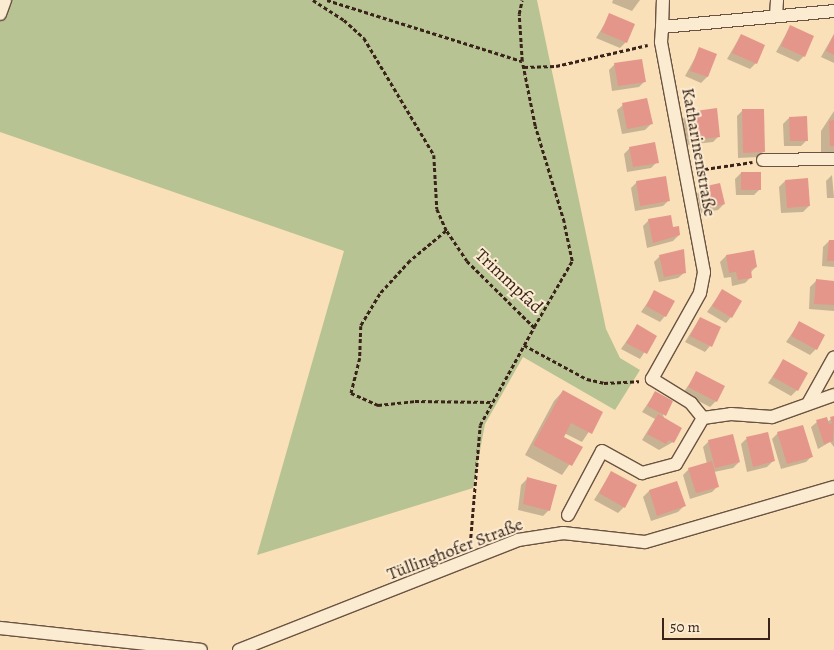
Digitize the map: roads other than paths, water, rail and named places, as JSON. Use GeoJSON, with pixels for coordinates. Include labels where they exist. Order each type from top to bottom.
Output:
{"type":"FeatureCollection","features":[{"type":"Feature","properties":{"kind":"street"},"geometry":{"type":"LineString","coordinates":[[0,14],[5,0]]}},
{"type":"Feature","properties":{"kind":"street","name":"Katharinenstraße"},"geometry":{"type":"LineString","coordinates":[[664,0],[661,42],[704,272],[700,293],[652,379],[691,403],[703,418]]}},
{"type":"Feature","properties":{"kind":"street"},"geometry":{"type":"LineString","coordinates":[[776,15],[777,0]]}},
{"type":"Feature","properties":{"kind":"street"},"geometry":{"type":"LineString","coordinates":[[662,27],[834,11]]}},
{"type":"Feature","properties":{"kind":"street"},"geometry":{"type":"LineString","coordinates":[[763,160],[834,159]]}},
{"type":"Feature","properties":{"kind":"street"},"geometry":{"type":"LineString","coordinates":[[810,402],[834,360]]}},
{"type":"Feature","properties":{"kind":"street"},"geometry":{"type":"LineString","coordinates":[[568,515],[602,451],[642,473],[676,464],[703,418],[731,414],[772,418],[810,402],[834,395]]}},
{"type":"Feature","properties":{"kind":"street","name":"Tüllinghofer Straße"},"geometry":{"type":"LineString","coordinates":[[239,650],[518,540],[562,533],[645,542],[664,539],[834,487]]}},
{"type":"Feature","properties":{"kind":"street"},"geometry":{"type":"LineString","coordinates":[[0,628],[201,650]]}}]}
